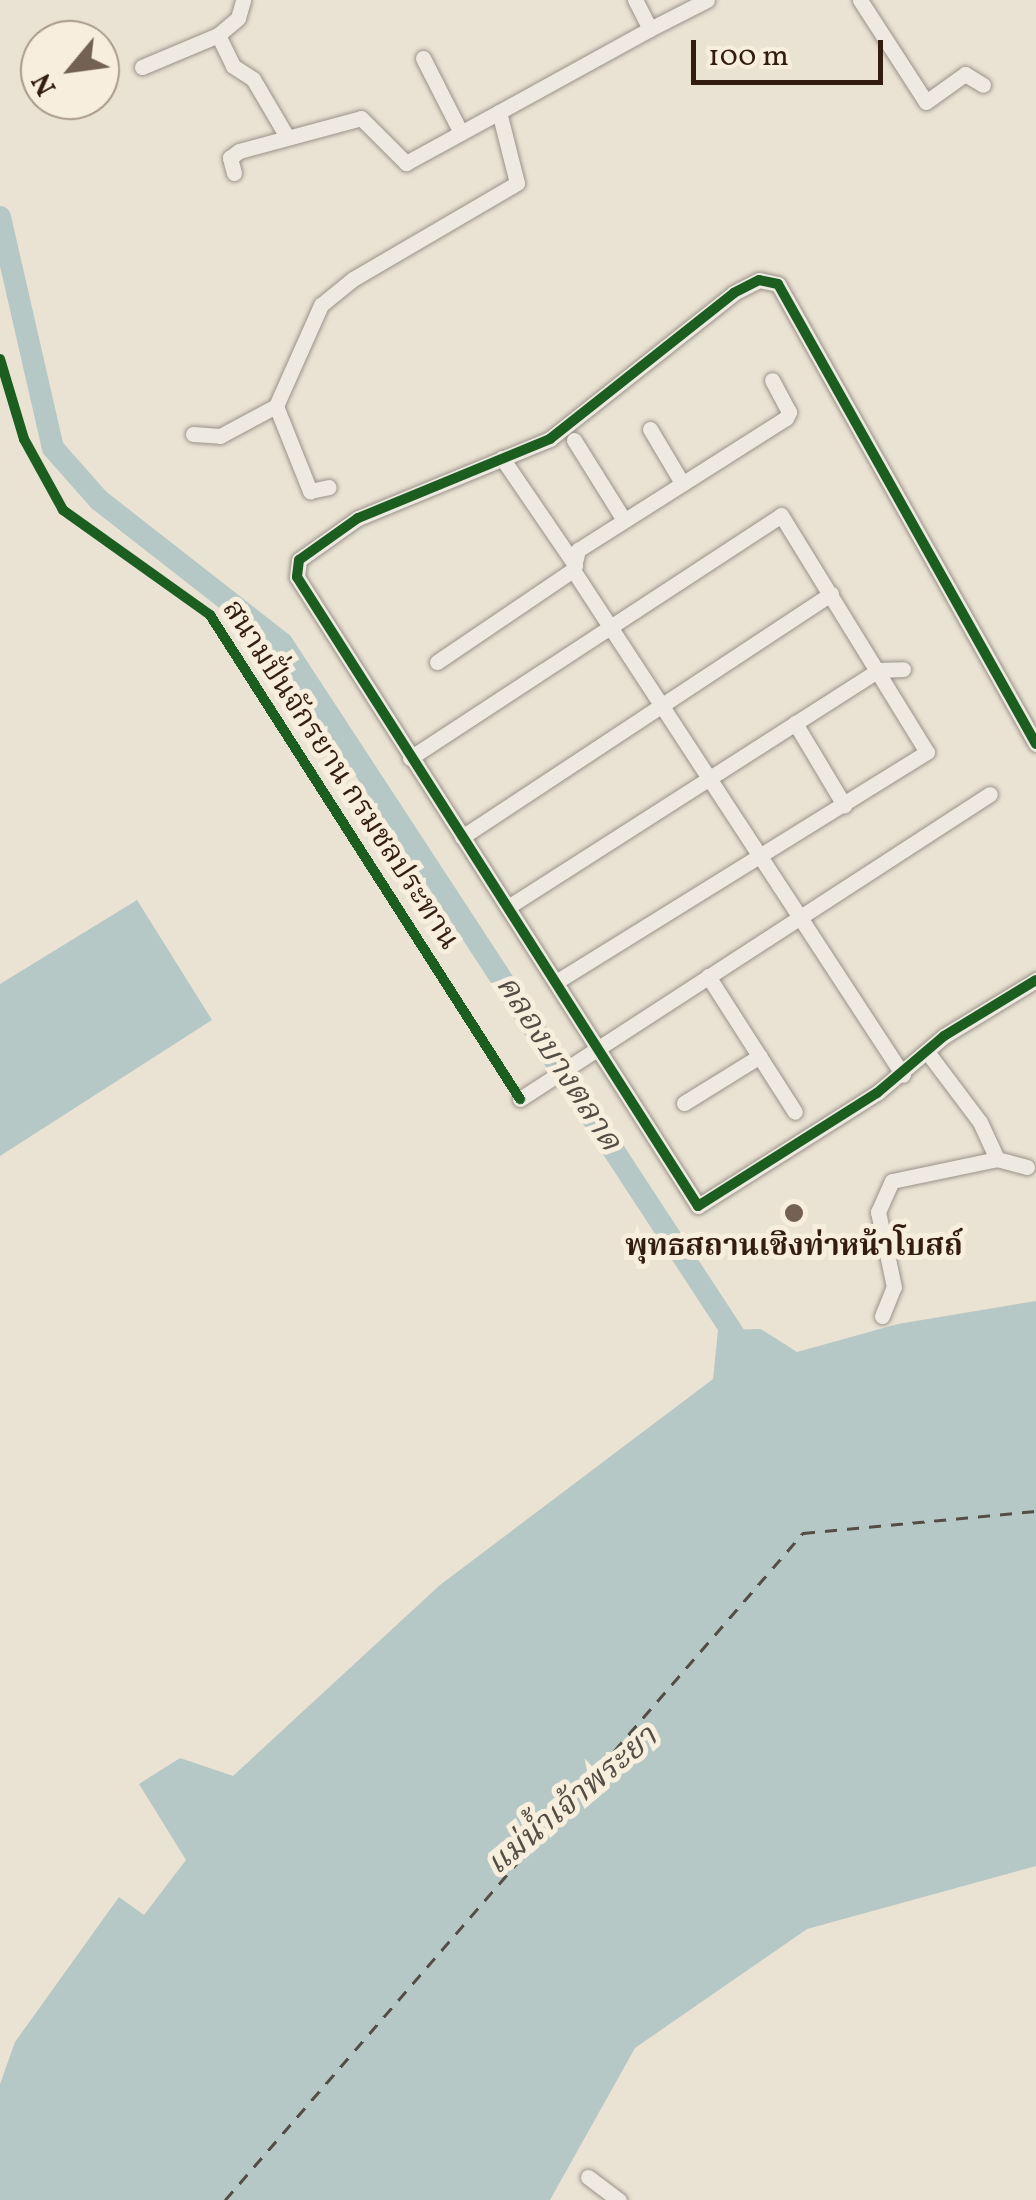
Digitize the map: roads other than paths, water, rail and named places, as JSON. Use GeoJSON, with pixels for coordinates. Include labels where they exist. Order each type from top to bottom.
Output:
{"type":"FeatureCollection","features":[{"type":"Feature","properties":{"kind":"street"},"geometry":{"type":"LineString","coordinates":[[142,67],[218,35],[238,18],[243,0]]}},
{"type":"Feature","properties":{"kind":"street"},"geometry":{"type":"LineString","coordinates":[[635,0],[650,29]]}},
{"type":"Feature","properties":{"kind":"street"},"geometry":{"type":"LineString","coordinates":[[234,174],[230,158],[239,151],[362,118],[406,163],[707,0]]}},
{"type":"Feature","properties":{"kind":"street"},"geometry":{"type":"LineString","coordinates":[[860,0],[926,102],[965,74],[983,85]]}},
{"type":"Feature","properties":{"kind":"street"},"geometry":{"type":"LineString","coordinates":[[218,35],[233,66],[253,78],[286,136]]}},
{"type":"Feature","properties":{"kind":"street"},"geometry":{"type":"LineString","coordinates":[[422,58],[461,133]]}},
{"type":"Feature","properties":{"kind":"street"},"geometry":{"type":"LineString","coordinates":[[193,434],[220,436],[276,406],[321,305],[353,279],[517,184],[499,112]]}},
{"type":"Feature","properties":{"kind":"street"},"geometry":{"type":"LineString","coordinates":[[1036,744],[778,284],[758,280],[734,293],[550,439],[358,518],[299,560],[297,577],[410,758],[601,1047],[698,1206],[903,1074],[977,1014],[1036,980]]}},
{"type":"Feature","properties":{"kind":"street"},"geometry":{"type":"LineString","coordinates":[[436,662],[574,568],[578,550],[789,416],[772,380]]}},
{"type":"Feature","properties":{"kind":"street"},"geometry":{"type":"LineString","coordinates":[[276,406],[310,490],[329,487]]}},
{"type":"Feature","properties":{"kind":"street"},"geometry":{"type":"LineString","coordinates":[[650,429],[682,483]]}},
{"type":"Feature","properties":{"kind":"street"},"geometry":{"type":"LineString","coordinates":[[574,440],[624,520]]}},
{"type":"Feature","properties":{"kind":"street"},"geometry":{"type":"LineString","coordinates":[[502,458],[903,1074]]}},
{"type":"Feature","properties":{"kind":"street"},"geometry":{"type":"LineString","coordinates":[[410,758],[779,514],[927,752],[557,981]]}},
{"type":"Feature","properties":{"kind":"street"},"geometry":{"type":"LineString","coordinates":[[462,837],[831,594]]}},
{"type":"Feature","properties":{"kind":"street"},"geometry":{"type":"LineString","coordinates":[[508,907],[878,670],[904,668]]}},
{"type":"Feature","properties":{"kind":"street"},"geometry":{"type":"LineString","coordinates":[[795,723],[844,805]]}},
{"type":"Feature","properties":{"kind":"street"},"geometry":{"type":"LineString","coordinates":[[520,1099],[990,794]]}},
{"type":"Feature","properties":{"kind":"street"},"geometry":{"type":"LineString","coordinates":[[708,976],[796,1112]]}},
{"type":"Feature","properties":{"kind":"street"},"geometry":{"type":"LineString","coordinates":[[928,1053],[980,1122],[997,1159]]}},
{"type":"Feature","properties":{"kind":"street"},"geometry":{"type":"LineString","coordinates":[[684,1103],[760,1056]]}},
{"type":"Feature","properties":{"kind":"street"},"geometry":{"type":"LineString","coordinates":[[882,1316],[894,1287],[878,1212],[882,1194],[904,1175],[997,1159],[1027,1167]]}},
{"type":"Feature","properties":{"kind":"street"},"geometry":{"type":"LineString","coordinates":[[588,2177],[619,2200]]}},
{"type":"Feature","properties":{"kind":"water"},"geometry":{"type":"Polygon","coordinates":[[[137,900],[212,1020],[0,1156],[0,984],[137,900]]]}},
{"type":"Feature","properties":{"kind":"water","name":"แม่น้ำเจ้าพระยา"},"geometry":{"type":"Polygon","coordinates":[[[1036,1301],[1036,1866],[807,1929],[635,2048],[550,2200],[0,2200],[0,2084],[15,2042],[119,1897],[144,1915],[186,1860],[139,1784],[180,1758],[233,1776],[440,1585],[713,1379],[718,1330],[761,1329],[797,1352],[898,1324],[1036,1301]]]}},
{"type":"Feature","properties":{"kind":"waterway","name":"คลองบางตลาด"},"geometry":{"type":"LineString","coordinates":[[0,217],[53,448],[99,500],[282,643],[748,1356]]}},
{"type":"Feature","properties":{"kind":"place","name":"พุทธสถานเชิงท่าหน้าโบสถ์"},"geometry":{"type":"Point","coordinates":[794,1213]}}]}
